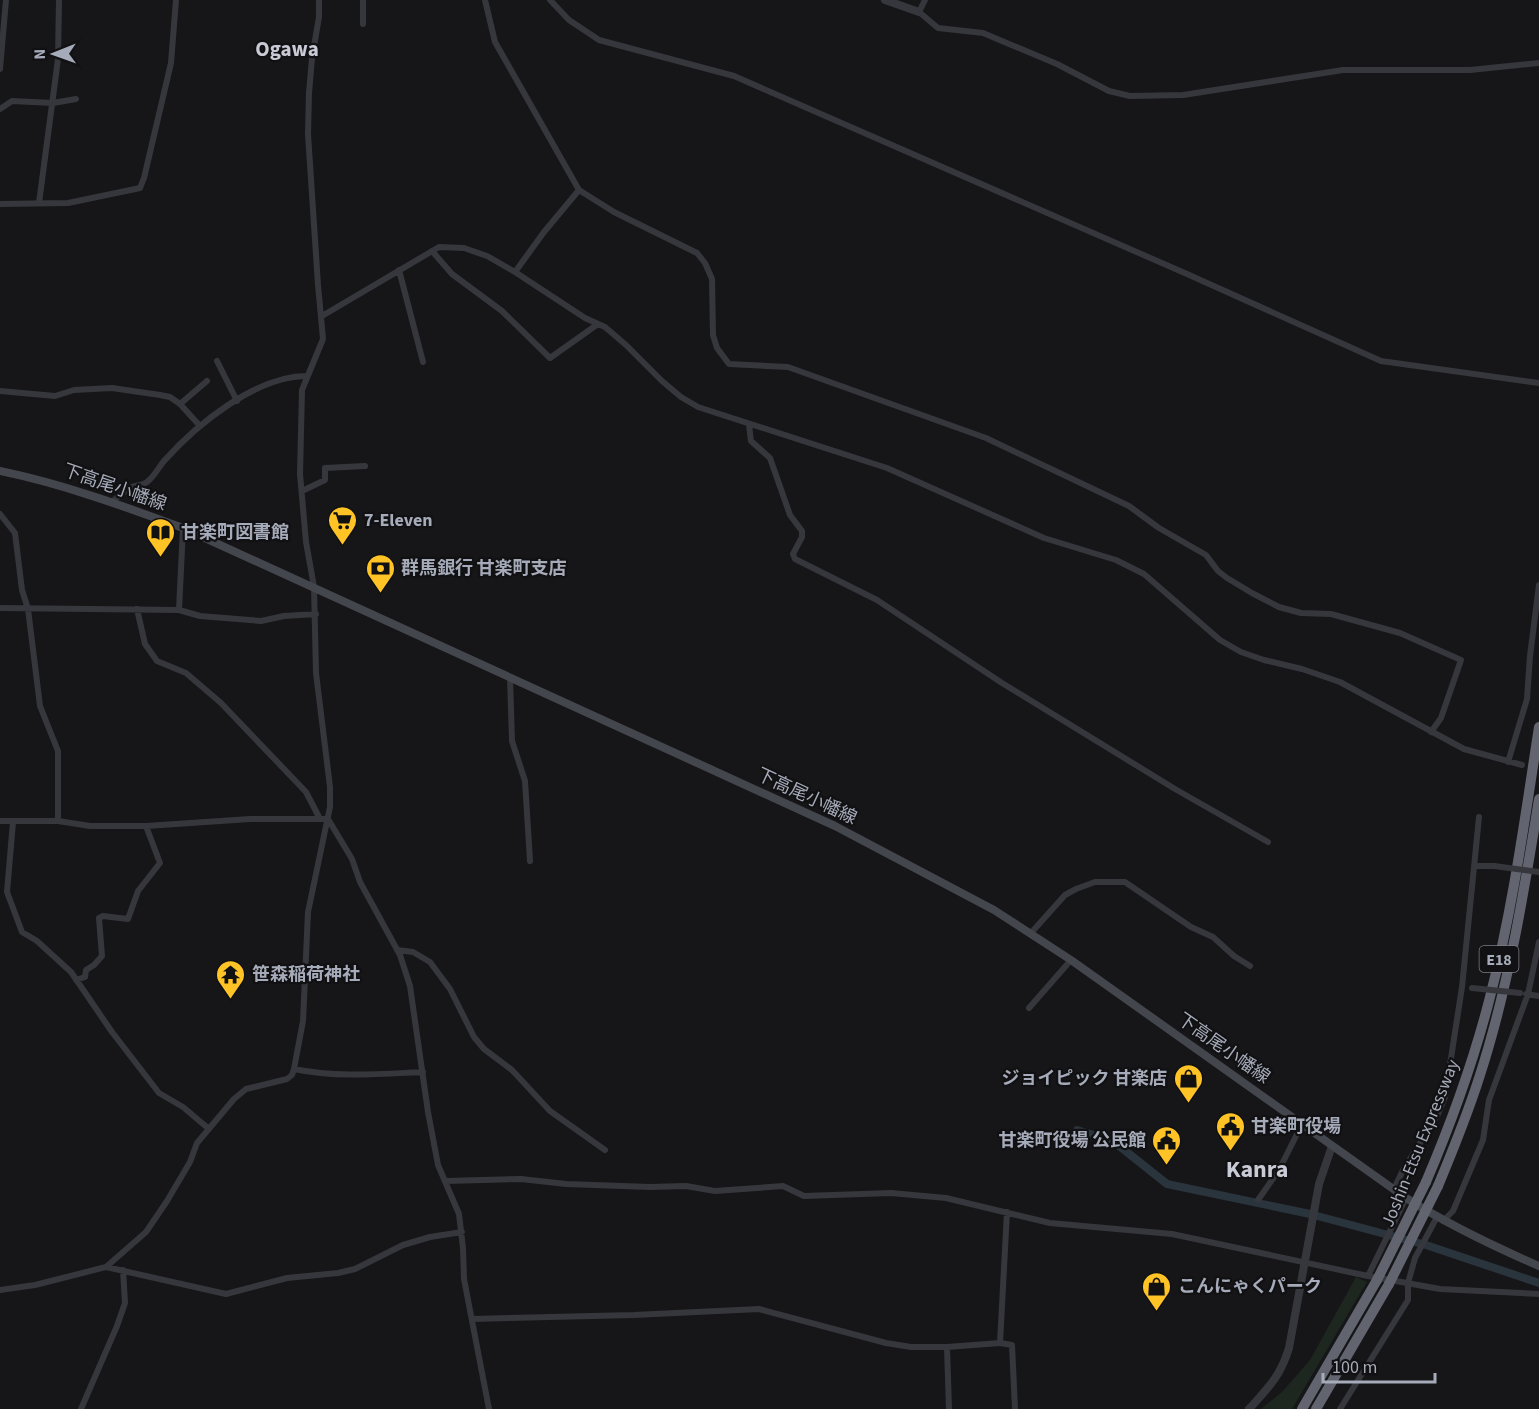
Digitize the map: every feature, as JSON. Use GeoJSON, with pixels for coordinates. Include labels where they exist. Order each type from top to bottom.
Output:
{"type":"FeatureCollection","features":[{"type":"Feature","properties":{"kind":"highway","name":"Joshin-Etsu Expressway"},"geometry":{"type":"LineString","coordinates":[[1302,1409],[1426,1182],[1462,1090],[1491,996],[1510,902],[1539,727]]}},
{"type":"Feature","properties":{"kind":"highway","name":"Joshin-Etsu Expressway"},"geometry":{"type":"LineString","coordinates":[[1316,1409],[1389,1284],[1438,1186],[1470,1104],[1500,1004],[1520,912],[1539,799]]}},
{"type":"Feature","properties":{"kind":"main road","name":"下高尾小幡線"},"geometry":{"type":"LineString","coordinates":[[0,471],[39,479],[183,528],[836,826],[994,909],[1071,960],[1406,1198],[1440,1219],[1539,1266]]}},
{"type":"Feature","properties":{"kind":"street"},"geometry":{"type":"LineString","coordinates":[[0,69],[6,0]]}},
{"type":"Feature","properties":{"kind":"street"},"geometry":{"type":"LineString","coordinates":[[39,203],[58,59],[59,0]]}},
{"type":"Feature","properties":{"kind":"street"},"geometry":{"type":"LineString","coordinates":[[0,204],[68,203],[140,188],[171,63],[176,0]]}},
{"type":"Feature","properties":{"kind":"street"},"geometry":{"type":"LineString","coordinates":[[106,1267],[146,1232],[167,1202],[190,1161],[197,1143],[234,1099],[246,1089],[287,1079],[292,1075],[303,1022],[308,912],[330,807],[330,787],[316,673],[314,587],[306,542],[300,474],[302,390],[323,339],[308,134],[309,93],[319,17],[319,0]]}},
{"type":"Feature","properties":{"kind":"street"},"geometry":{"type":"LineString","coordinates":[[363,0],[363,24]]}},
{"type":"Feature","properties":{"kind":"street"},"geometry":{"type":"LineString","coordinates":[[485,0],[495,42],[579,190],[614,212],[697,253],[705,263],[712,279],[713,335],[722,356],[729,364],[788,367],[986,438],[1129,506],[1158,528],[1206,555],[1218,571],[1227,578],[1279,606],[1302,613],[1330,614],[1389,630],[1461,660],[1441,718],[1431,732]]}},
{"type":"Feature","properties":{"kind":"street"},"geometry":{"type":"LineString","coordinates":[[550,0],[569,20],[599,40],[734,76],[1178,270],[1381,362],[1539,383]]}},
{"type":"Feature","properties":{"kind":"street"},"geometry":{"type":"LineString","coordinates":[[885,0],[919,12],[938,28],[983,33],[1109,91],[1130,96],[1183,95],[1343,70],[1470,70],[1539,63]]}},
{"type":"Feature","properties":{"kind":"street"},"geometry":{"type":"LineString","coordinates":[[919,12],[925,0]]}},
{"type":"Feature","properties":{"kind":"street"},"geometry":{"type":"LineString","coordinates":[[0,109],[12,101],[53,103],[76,99]]}},
{"type":"Feature","properties":{"kind":"street"},"geometry":{"type":"LineString","coordinates":[[515,272],[579,190]]}},
{"type":"Feature","properties":{"kind":"street"},"geometry":{"type":"LineString","coordinates":[[322,316],[439,247],[464,248],[487,256],[598,324],[626,345],[681,397],[698,407],[887,468],[1044,538],[1116,560],[1144,574],[1220,640],[1241,652],[1340,682],[1464,749],[1522,765]]}},
{"type":"Feature","properties":{"kind":"street"},"geometry":{"type":"LineString","coordinates":[[432,251],[452,274],[502,310],[550,358],[598,324]]}},
{"type":"Feature","properties":{"kind":"street"},"geometry":{"type":"LineString","coordinates":[[399,270],[423,362]]}},
{"type":"Feature","properties":{"kind":"street"},"geometry":{"type":"LineString","coordinates":[[217,361],[237,401]]}},
{"type":"Feature","properties":{"kind":"street"},"geometry":{"type":"LineString","coordinates":[[112,502],[131,487],[145,484],[163,462],[200,426],[237,401],[264,385],[307,376]]}},
{"type":"Feature","properties":{"kind":"street"},"geometry":{"type":"LineString","coordinates":[[180,404],[207,381]]}},
{"type":"Feature","properties":{"kind":"street"},"geometry":{"type":"LineString","coordinates":[[0,392],[55,396],[75,390],[112,388],[160,395],[170,397],[180,404],[200,426]]}},
{"type":"Feature","properties":{"kind":"street"},"geometry":{"type":"LineString","coordinates":[[749,425],[751,441],[770,458],[790,516],[802,531],[802,537],[793,555],[795,559],[877,600],[1002,683],[1175,789],[1268,842]]}},
{"type":"Feature","properties":{"kind":"street"},"geometry":{"type":"LineString","coordinates":[[302,491],[325,480],[325,468],[365,466]]}},
{"type":"Feature","properties":{"kind":"street"},"geometry":{"type":"LineString","coordinates":[[0,514],[15,533],[22,590],[28,609],[40,706],[58,751],[58,821]]}},
{"type":"Feature","properties":{"kind":"street"},"geometry":{"type":"LineString","coordinates":[[179,610],[183,528]]}},
{"type":"Feature","properties":{"kind":"street"},"geometry":{"type":"LineString","coordinates":[[1508,762],[1527,699],[1539,585]]}},
{"type":"Feature","properties":{"kind":"street"},"geometry":{"type":"LineString","coordinates":[[0,608],[179,610],[200,616],[261,621],[284,616],[316,615]]}},
{"type":"Feature","properties":{"kind":"street"},"geometry":{"type":"LineString","coordinates":[[137,609],[146,645],[157,661],[186,674],[221,703],[306,792],[320,819]]}},
{"type":"Feature","properties":{"kind":"street"},"geometry":{"type":"LineString","coordinates":[[510,677],[512,741],[525,781],[530,861]]}},
{"type":"Feature","properties":{"kind":"street"},"geometry":{"type":"LineString","coordinates":[[1394,1189],[1403,1170],[1437,1116],[1445,1097],[1462,987],[1479,818]]}},
{"type":"Feature","properties":{"kind":"street"},"geometry":{"type":"LineString","coordinates":[[0,821],[58,821],[90,826],[146,826],[250,819],[327,819]]}},
{"type":"Feature","properties":{"kind":"street"},"geometry":{"type":"LineString","coordinates":[[327,819],[352,859],[360,882],[397,950],[410,986],[436,1154],[459,1214],[464,1279],[489,1409]]}},
{"type":"Feature","properties":{"kind":"street"},"geometry":{"type":"LineString","coordinates":[[13,822],[3,892],[22,932],[37,941],[71,972],[112,1032],[159,1093],[183,1107],[209,1129]]}},
{"type":"Feature","properties":{"kind":"street"},"geometry":{"type":"LineString","coordinates":[[76,980],[85,977],[86,970],[102,956],[99,918],[103,916],[128,919],[138,891],[160,863],[146,826]]}},
{"type":"Feature","properties":{"kind":"street"},"geometry":{"type":"LineString","coordinates":[[1475,866],[1539,872]]}},
{"type":"Feature","properties":{"kind":"street"},"geometry":{"type":"LineString","coordinates":[[1031,933],[1065,896],[1076,889],[1095,882],[1125,882],[1191,927],[1213,937],[1234,957],[1250,966]]}},
{"type":"Feature","properties":{"kind":"street"},"geometry":{"type":"LineString","coordinates":[[1340,1409],[1403,1310],[1410,1294],[1408,1283],[1415,1258],[1440,1219],[1453,1211],[1483,1140],[1489,1100],[1528,994],[1539,942]]}},
{"type":"Feature","properties":{"kind":"street"},"geometry":{"type":"LineString","coordinates":[[397,950],[413,952],[430,962],[450,989],[474,1036],[484,1049],[512,1070],[550,1111],[605,1150]]}},
{"type":"Feature","properties":{"kind":"street"},"geometry":{"type":"LineString","coordinates":[[1029,1008],[1071,960]]}},
{"type":"Feature","properties":{"kind":"street"},"geometry":{"type":"LineString","coordinates":[[1462,987],[1539,996]]}},
{"type":"Feature","properties":{"kind":"street"},"geometry":{"type":"LineString","coordinates":[[294,1069],[316,1074],[366,1075],[423,1072]]}},
{"type":"Feature","properties":{"kind":"street"},"geometry":{"type":"LineString","coordinates":[[1258,1200],[1279,1170],[1302,1124]]}},
{"type":"Feature","properties":{"kind":"street"},"geometry":{"type":"LineString","coordinates":[[1249,1409],[1271,1386],[1283,1368],[1289,1348],[1319,1184],[1332,1146]]}},
{"type":"Feature","properties":{"kind":"street"},"geometry":{"type":"LineString","coordinates":[[446,1180],[521,1179],[578,1184],[686,1186],[715,1191],[783,1186],[804,1196],[891,1193],[946,1198],[1050,1223],[1172,1234],[1373,1278],[1440,1289],[1539,1294]]}},
{"type":"Feature","properties":{"kind":"street"},"geometry":{"type":"LineString","coordinates":[[1373,1278],[1406,1198]]}},
{"type":"Feature","properties":{"kind":"street"},"geometry":{"type":"LineString","coordinates":[[1000,1343],[1007,1212]]}},
{"type":"Feature","properties":{"kind":"street"},"geometry":{"type":"LineString","coordinates":[[0,1290],[36,1285],[106,1267],[226,1294],[287,1278],[355,1269],[403,1245],[430,1237],[462,1232]]}},
{"type":"Feature","properties":{"kind":"street"},"geometry":{"type":"LineString","coordinates":[[81,1409],[125,1303],[123,1270]]}},
{"type":"Feature","properties":{"kind":"street"},"geometry":{"type":"LineString","coordinates":[[472,1319],[759,1309],[886,1343],[911,1347],[1000,1343],[1012,1345],[1015,1409]]}},
{"type":"Feature","properties":{"kind":"street"},"geometry":{"type":"LineString","coordinates":[[947,1347],[949,1409]]}},
{"type":"Feature","properties":{"kind":"shaded area"},"geometry":{"type":"Polygon","coordinates":[[[1356,1277],[1367,1282],[1292,1409],[1261,1409],[1283,1391],[1310,1360],[1356,1277]]]}},
{"type":"Feature","properties":{"kind":"waterway"},"geometry":{"type":"LineString","coordinates":[[1077,1130],[1113,1141],[1167,1184],[1310,1214],[1426,1245],[1539,1283]]}},
{"type":"Feature","properties":{"kind":"place","name":"7-Eleven"},"geometry":{"type":"Point","coordinates":[343,546]}},
{"type":"Feature","properties":{"kind":"place","name":"甘楽町図書館"},"geometry":{"type":"Point","coordinates":[160,558]}},
{"type":"Feature","properties":{"kind":"place","name":"群馬銀行 甘楽町支店"},"geometry":{"type":"Point","coordinates":[380,594]}},
{"type":"Feature","properties":{"kind":"place","name":"笹森稲荷神社"},"geometry":{"type":"Point","coordinates":[231,1000]}},
{"type":"Feature","properties":{"kind":"place","name":"ジョイピック 甘楽店"},"geometry":{"type":"Point","coordinates":[1188,1104]}},
{"type":"Feature","properties":{"kind":"place","name":"甘楽町役場"},"geometry":{"type":"Point","coordinates":[1230,1152]}},
{"type":"Feature","properties":{"kind":"place","name":"甘楽町役場 公民館"},"geometry":{"type":"Point","coordinates":[1167,1166]}},
{"type":"Feature","properties":{"kind":"place","name":"こんにゃくパーク"},"geometry":{"type":"Point","coordinates":[1157,1312]}},
{"type":"Feature","properties":{"kind":"district","name":"Ogawa"},"geometry":{"type":"Point","coordinates":[287,49]}},
{"type":"Feature","properties":{"kind":"district","name":"Kanra"},"geometry":{"type":"Point","coordinates":[1257,1169]}}]}
